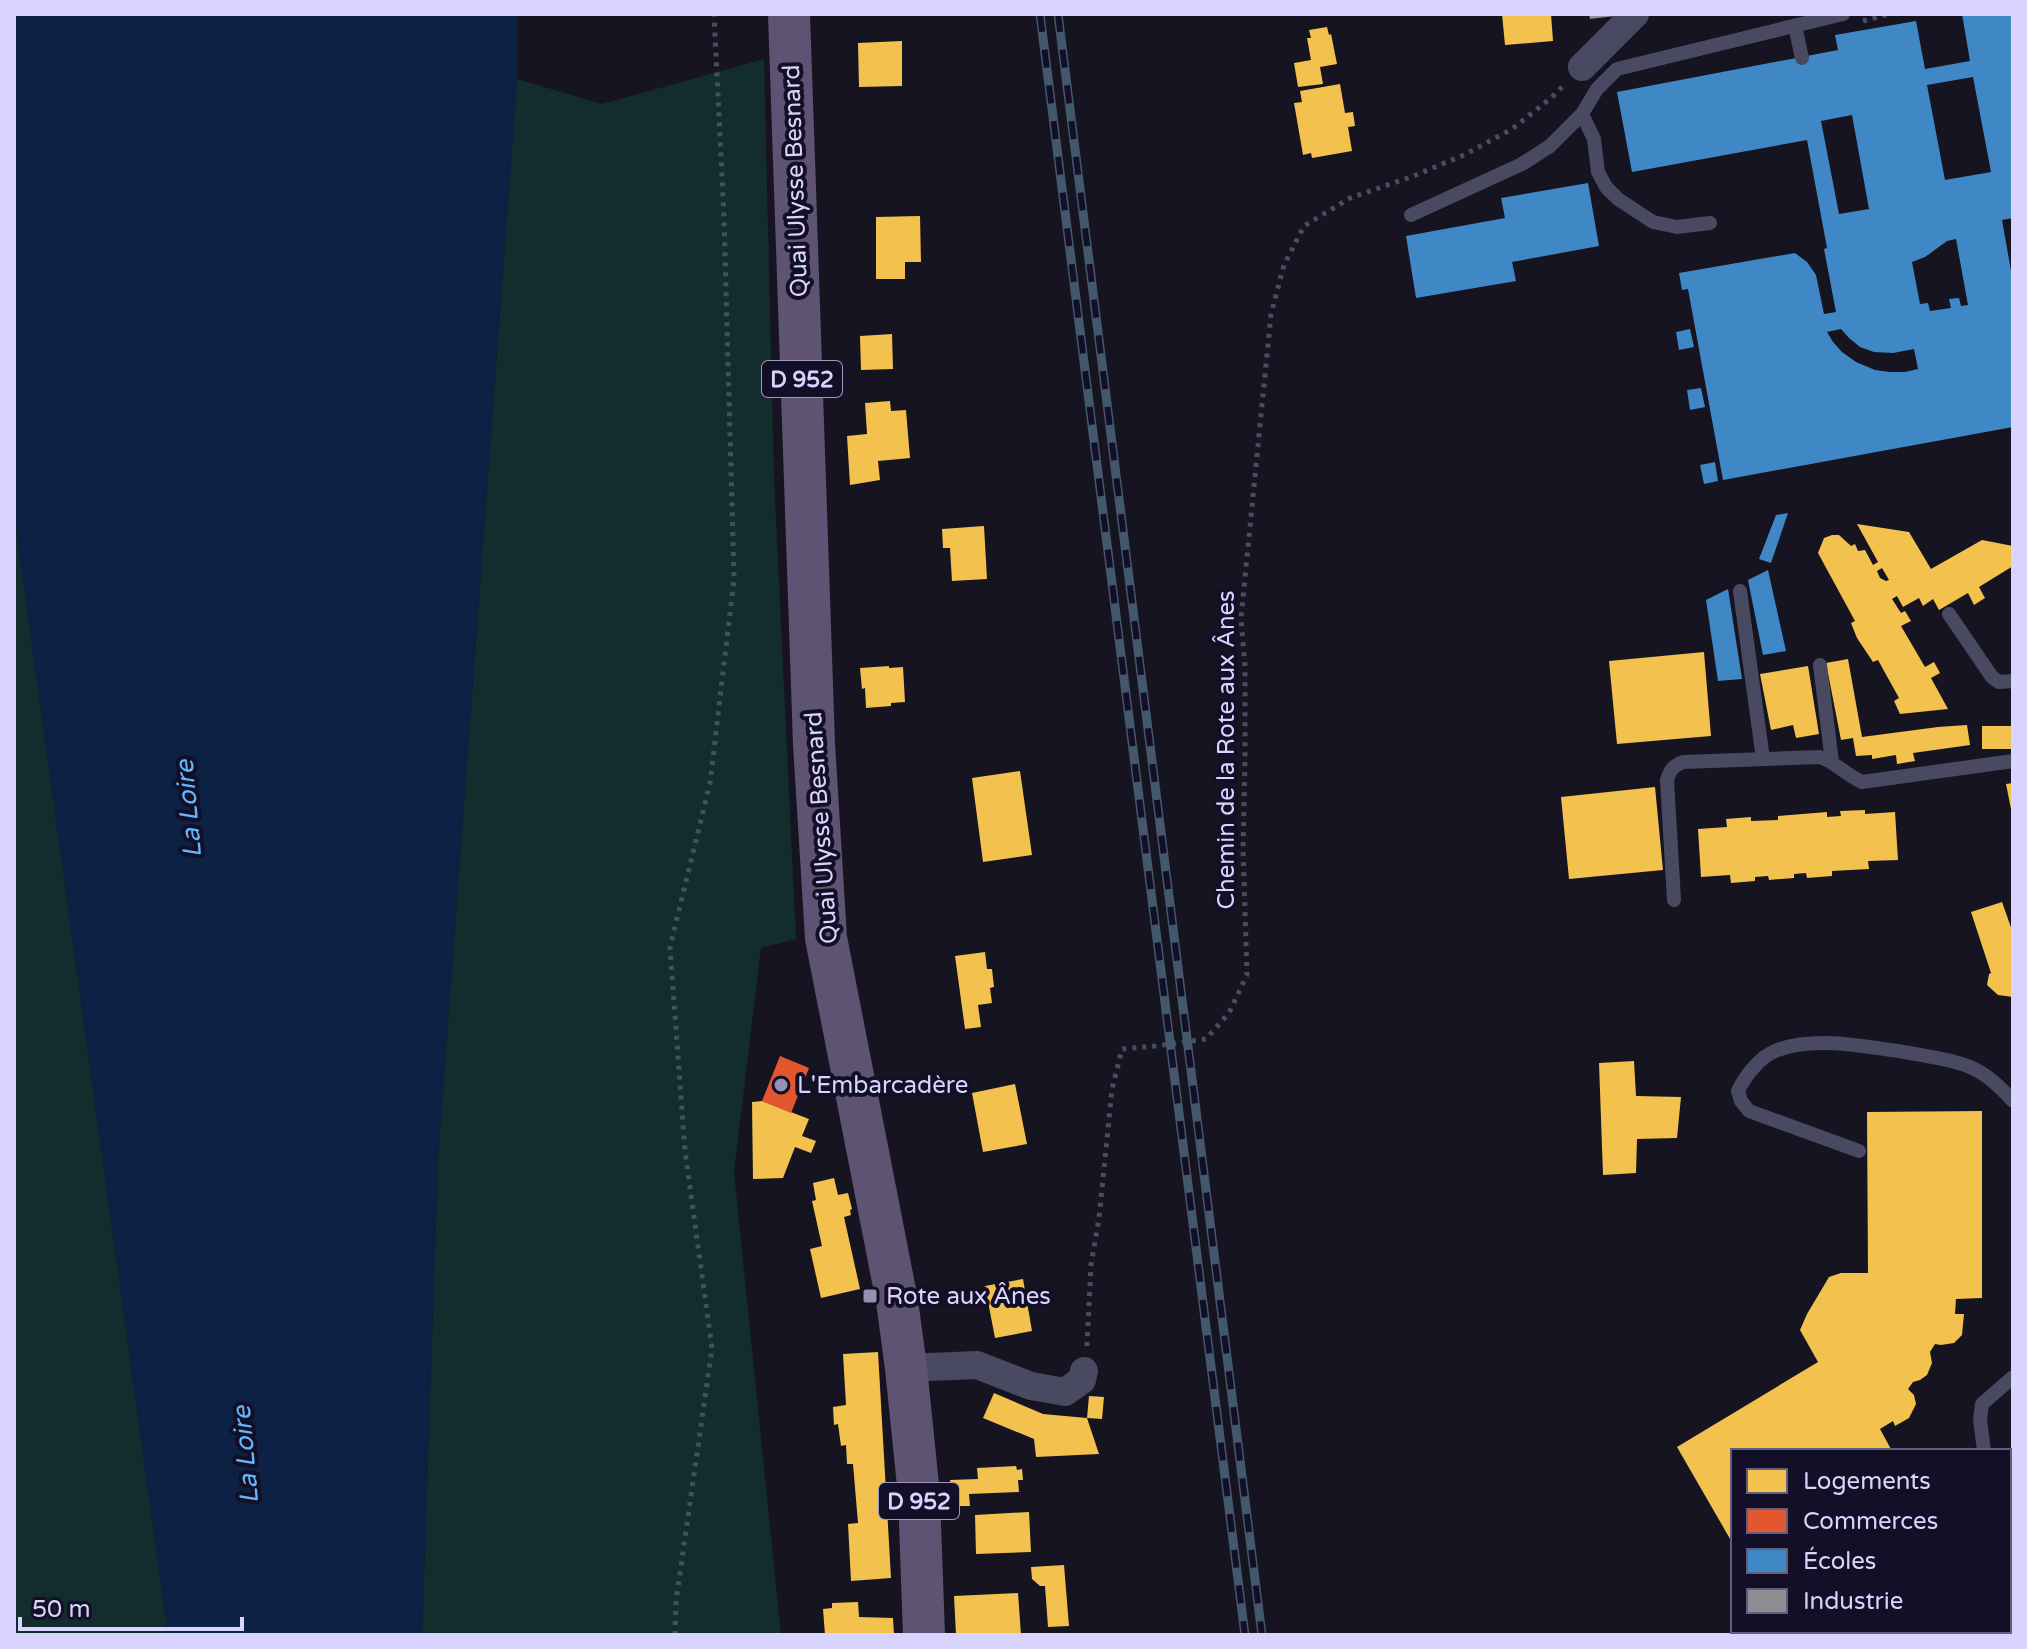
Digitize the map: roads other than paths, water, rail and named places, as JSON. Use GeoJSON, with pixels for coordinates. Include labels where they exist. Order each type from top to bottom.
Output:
{"type":"FeatureCollection","features":[{"type":"Feature","properties":{"kind":"main road","name":"Quai Ulysse Besnard"},"geometry":{"type":"LineString","coordinates":[[789,14],[814,744],[826,938],[897,1301],[919,1495],[924,1635]]}},
{"type":"Feature","properties":{"kind":"street"},"geometry":{"type":"LineString","coordinates":[[1582,67],[1635,14]]}},
{"type":"Feature","properties":{"kind":"street"},"geometry":{"type":"LineString","coordinates":[[906,1368],[977,1365],[1031,1386],[1065,1392],[1082,1380],[1084,1371]]}},
{"type":"Feature","properties":{"kind":"lane"},"geometry":{"type":"LineString","coordinates":[[1411,215],[1522,164],[1550,146],[1582,114],[1597,89],[1617,69],[1843,14]]}},
{"type":"Feature","properties":{"kind":"lane"},"geometry":{"type":"LineString","coordinates":[[1795,26],[1802,58]]}},
{"type":"Feature","properties":{"kind":"lane"},"geometry":{"type":"LineString","coordinates":[[1582,114],[1594,139],[1598,172],[1606,187],[1618,199],[1653,222],[1677,227],[1710,223]]}},
{"type":"Feature","properties":{"kind":"lane"},"geometry":{"type":"LineString","coordinates":[[1740,591],[1763,759]]}},
{"type":"Feature","properties":{"kind":"lane"},"geometry":{"type":"LineString","coordinates":[[1949,614],[1992,677],[1999,682],[2013,681]]}},
{"type":"Feature","properties":{"kind":"lane"},"geometry":{"type":"LineString","coordinates":[[1820,665],[1832,762]]}},
{"type":"Feature","properties":{"kind":"lane"},"geometry":{"type":"LineString","coordinates":[[1674,900],[1667,780],[1675,765],[1683,762],[1820,757],[1862,782],[2013,761]]}},
{"type":"Feature","properties":{"kind":"lane"},"geometry":{"type":"LineString","coordinates":[[1859,1151],[1749,1111],[1738,1091],[1742,1081],[1773,1051],[1805,1044],[1857,1045],[1969,1066],[1997,1083],[2013,1101]]}},
{"type":"Feature","properties":{"kind":"lane"},"geometry":{"type":"LineString","coordinates":[[1984,1449],[1980,1419],[1982,1404],[2013,1377]]}},
{"type":"Feature","properties":{"kind":"water","name":"La Loire"},"geometry":{"type":"Polygon","coordinates":[[[14,14],[517,14],[517,79],[438,1158],[422,1635],[168,1635],[14,513],[14,14]]]}},
{"type":"Feature","properties":{"kind":"railway"},"geometry":{"type":"LineString","coordinates":[[1040,14],[1245,1635]]}},
{"type":"Feature","properties":{"kind":"railway"},"geometry":{"type":"LineString","coordinates":[[1058,14],[1262,1635]]}},
{"type":"Feature","properties":{"kind":"place","name":"L'Embarcadère"},"geometry":{"type":"Point","coordinates":[781,1085]}},
{"type":"Feature","properties":{"kind":"place","name":"Rote aux Ânes"},"geometry":{"type":"Point","coordinates":[870,1296]}}]}
